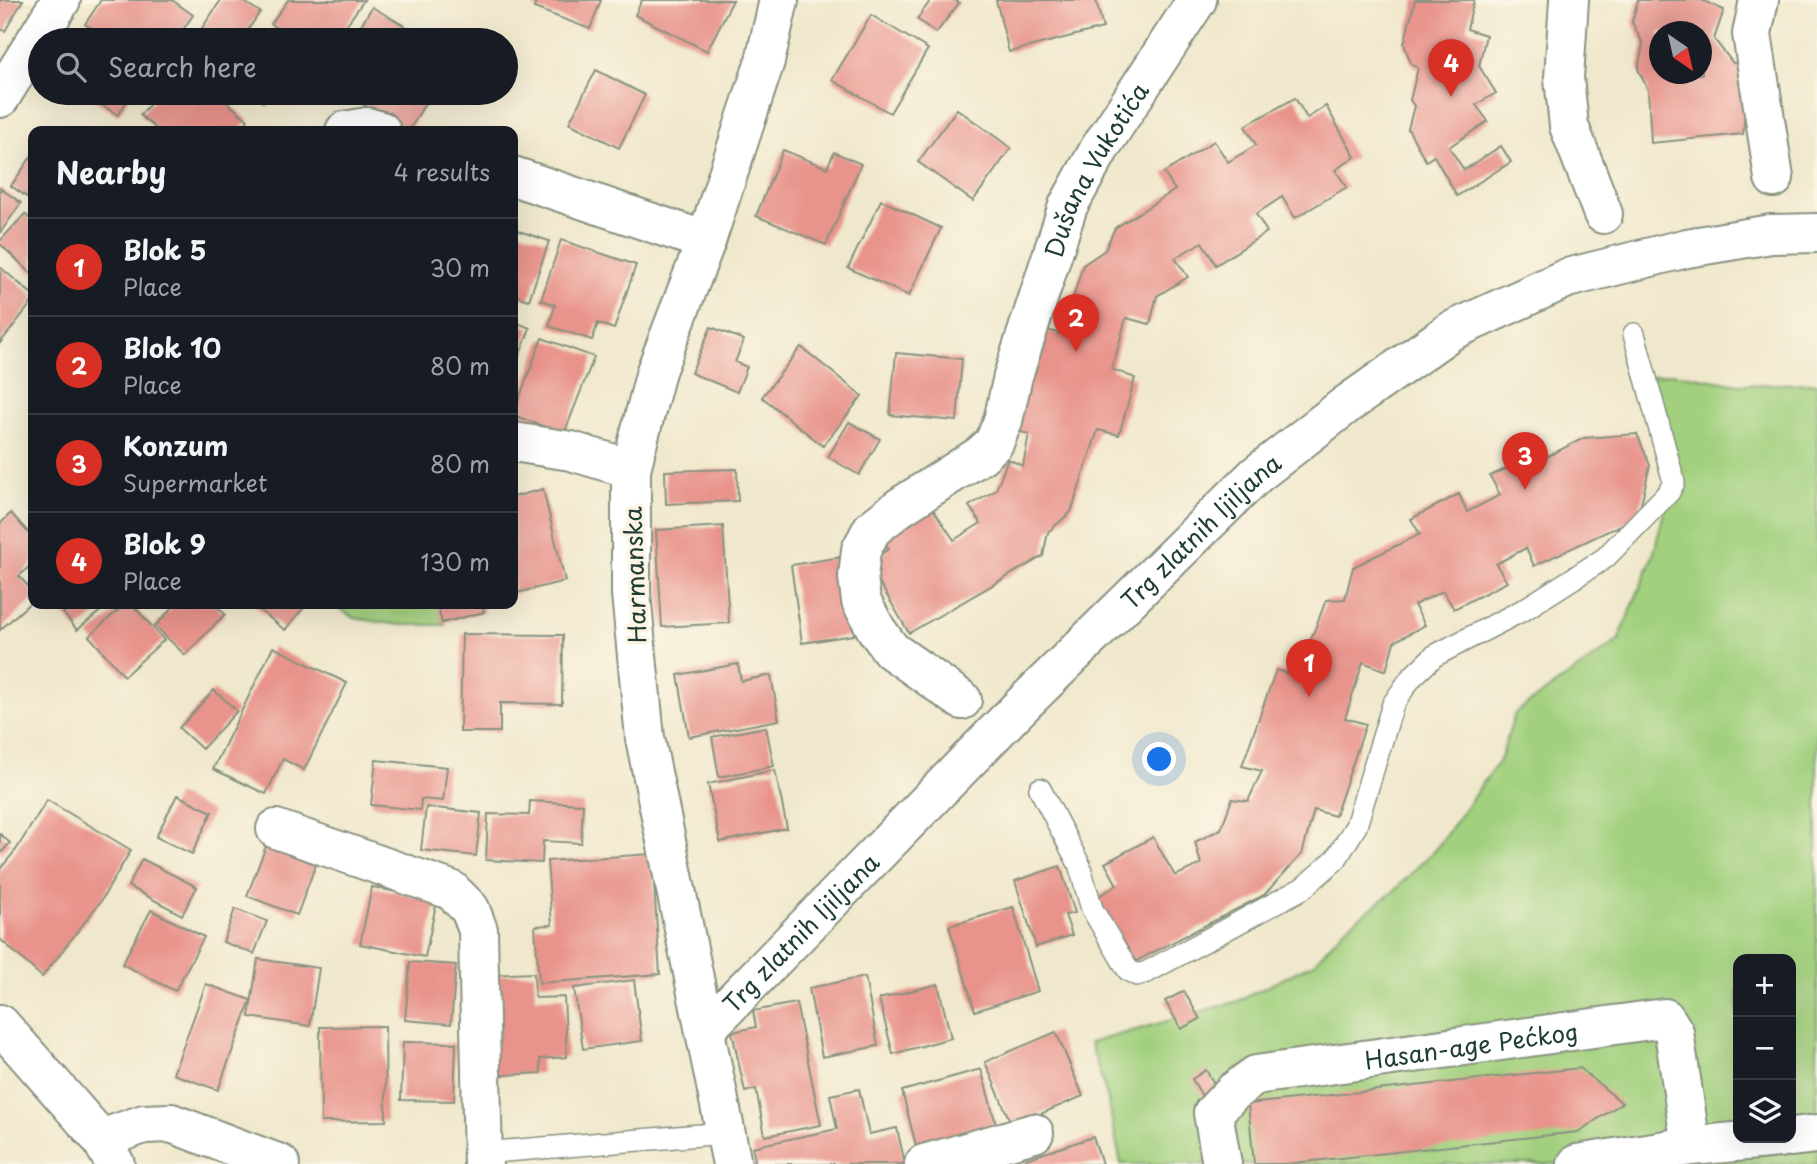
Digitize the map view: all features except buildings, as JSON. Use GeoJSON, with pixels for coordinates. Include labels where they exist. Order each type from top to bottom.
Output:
{"type":"FeatureCollection","features":[{"type":"Feature","properties":{"kind":"street"},"geometry":{"type":"LineString","coordinates":[[44,28],[61,0]]}},
{"type":"Feature","properties":{"kind":"street","name":"Harmanska"},"geometry":{"type":"LineString","coordinates":[[728,1149],[706,1029],[645,738],[631,594],[631,469],[656,371],[706,241],[765,61],[779,0]]}},
{"type":"Feature","properties":{"kind":"street","name":"Dušana Vukotića"},"geometry":{"type":"LineString","coordinates":[[962,700],[891,650],[876,629],[861,601],[858,577],[861,550],[872,529],[994,443],[1068,206],[1100,148],[1197,0]]}},
{"type":"Feature","properties":{"kind":"street"},"geometry":{"type":"LineString","coordinates":[[1569,0],[1564,78],[1569,126],[1603,214]]}},
{"type":"Feature","properties":{"kind":"street"},"geometry":{"type":"LineString","coordinates":[[1759,0],[1752,34],[1774,178]]}},
{"type":"Feature","properties":{"kind":"street"},"geometry":{"type":"LineString","coordinates":[[0,98],[28,53]]}},
{"type":"Feature","properties":{"kind":"street"},"geometry":{"type":"LineString","coordinates":[[518,178],[706,241]]}},
{"type":"Feature","properties":{"kind":"street","name":"Trg zlatnih ljiljana"},"geometry":{"type":"LineString","coordinates":[[706,1029],[1020,707],[1121,611],[1256,475],[1346,405],[1451,331],[1567,278],[1687,248],[1771,234],[1817,233]]}},
{"type":"Feature","properties":{"kind":"street"},"geometry":{"type":"LineString","coordinates":[[518,443],[571,451],[631,469]]}},
{"type":"Feature","properties":{"kind":"street"},"geometry":{"type":"LineString","coordinates":[[276,829],[451,890],[470,909],[478,930],[482,1158]]}},
{"type":"Feature","properties":{"kind":"street","name":"Hasan-age Pećkog"},"geometry":{"type":"LineString","coordinates":[[1222,1164],[1213,1113],[1233,1092],[1256,1075],[1665,1018],[1674,1032],[1692,1146]]}},
{"type":"Feature","properties":{"kind":"street"},"geometry":{"type":"LineString","coordinates":[[0,1024],[108,1152],[144,1124],[171,1122],[281,1164]]}},
{"type":"Feature","properties":{"kind":"street"},"geometry":{"type":"LineString","coordinates":[[925,1164],[1034,1133]]}},
{"type":"Feature","properties":{"kind":"street"},"geometry":{"type":"LineString","coordinates":[[1796,1136],[1817,1134]]}},
{"type":"Feature","properties":{"kind":"street"},"geometry":{"type":"LineString","coordinates":[[1577,1164],[1733,1142]]}},
{"type":"Feature","properties":{"kind":"lane"},"geometry":{"type":"LineString","coordinates":[[1040,789],[1079,864],[1092,909],[1128,970],[1138,975],[1303,888],[1336,859],[1356,826],[1393,704],[1411,678],[1434,656],[1525,609],[1605,558],[1670,492],[1674,482],[1634,334]]}},
{"type":"Feature","properties":{"kind":"lane"},"geometry":{"type":"LineString","coordinates":[[482,1158],[728,1149]]}},
{"type":"Feature","properties":{"kind":"green space"},"geometry":{"type":"Polygon","coordinates":[[[1673,373],[1739,385],[1817,383],[1817,1164],[1121,1164],[1107,1096],[1090,1043],[1238,1001],[1314,963],[1344,929],[1394,891],[1438,846],[1501,758],[1515,713],[1618,641],[1653,556],[1669,492],[1646,377],[1673,373]]]}},
{"type":"Feature","properties":{"kind":"green space"},"geometry":{"type":"Polygon","coordinates":[[[340,609],[441,609],[445,625],[400,625],[354,618],[340,609]]]}},
{"type":"Feature","properties":{"kind":"place","name":"Blok 9"},"geometry":{"type":"Point","coordinates":[1451,97]}},
{"type":"Feature","properties":{"kind":"place","name":"Blok 10"},"geometry":{"type":"Point","coordinates":[1076,352]}},
{"type":"Feature","properties":{"kind":"place","name":"Konzum"},"geometry":{"type":"Point","coordinates":[1525,490]}},
{"type":"Feature","properties":{"kind":"place","name":"Blok 5"},"geometry":{"type":"Point","coordinates":[1309,697]}}]}
